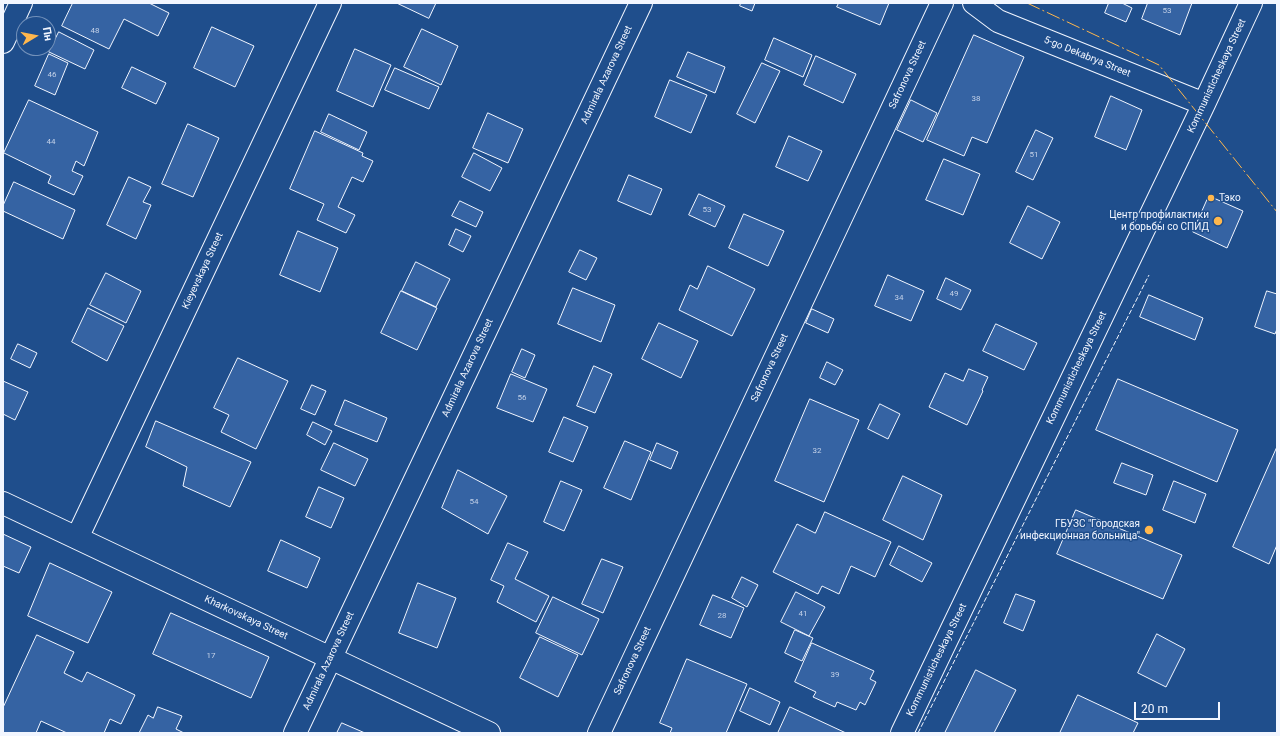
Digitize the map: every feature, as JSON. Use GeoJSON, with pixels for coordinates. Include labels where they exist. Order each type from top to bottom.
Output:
{"type":"FeatureCollection","features":[{"type":"Feature","properties":{"kind":"street"},"geometry":{"type":"LineString","coordinates":[[3,42],[21,3]]}},
{"type":"Feature","properties":{"kind":"street","name":"Kieyevskaya Street"},"geometry":{"type":"LineString","coordinates":[[77,538],[330,3]]}},
{"type":"Feature","properties":{"kind":"street","name":"Admirala Azarova Street"},"geometry":{"type":"LineString","coordinates":[[295,733],[641,3]]}},
{"type":"Feature","properties":{"kind":"street","name":"Safronova Street"},"geometry":{"type":"LineString","coordinates":[[599,733],[942,3]]}},
{"type":"Feature","properties":{"kind":"street","name":"5-go Dekabrya Street"},"geometry":{"type":"LineString","coordinates":[[974,3],[998,21],[1204,104]]}},
{"type":"Feature","properties":{"kind":"street","name":"Kommunisticheskaya Street"},"geometry":{"type":"LineString","coordinates":[[902,733],[1251,3]]}},
{"type":"Feature","properties":{"kind":"street","name":"Kharkovskaya Street"},"geometry":{"type":"LineString","coordinates":[[3,503],[489,733]]}},
{"type":"Feature","properties":{"kind":"building"},"geometry":{"type":"Polygon","coordinates":[[[73,3],[149,3],[169,13],[158,36],[124,19],[109,49],[62,26],[73,3]]]}},
{"type":"Feature","properties":{"kind":"building"},"geometry":{"type":"Polygon","coordinates":[[[397,3],[436,3],[429,18],[397,3]]]}},
{"type":"Feature","properties":{"kind":"building"},"geometry":{"type":"Polygon","coordinates":[[[741,3],[755,3],[752,11],[740,6],[741,3]]]}},
{"type":"Feature","properties":{"kind":"building"},"geometry":{"type":"Polygon","coordinates":[[[839,3],[889,3],[880,25],[837,7],[839,3]]]}},
{"type":"Feature","properties":{"kind":"building"},"geometry":{"type":"Polygon","coordinates":[[[1109,3],[1122,3],[1132,8],[1126,22],[1105,13],[1109,3]]]}},
{"type":"Feature","properties":{"kind":"building"},"geometry":{"type":"Polygon","coordinates":[[[1148,3],[1192,3],[1180,35],[1142,19],[1148,3]]]}},
{"type":"Feature","properties":{"kind":"building"},"geometry":{"type":"Polygon","coordinates":[[[212,27],[254,46],[235,87],[194,68],[212,27]]]}},
{"type":"Feature","properties":{"kind":"building"},"geometry":{"type":"Polygon","coordinates":[[[422,29],[458,46],[441,85],[404,67],[422,29]]]}},
{"type":"Feature","properties":{"kind":"building"},"geometry":{"type":"Polygon","coordinates":[[[59,32],[94,50],[85,69],[56,55],[56,38],[59,32]]]}},
{"type":"Feature","properties":{"kind":"building"},"geometry":{"type":"Polygon","coordinates":[[[974,35],[1024,57],[987,143],[972,137],[964,156],[927,140],[974,35]]]}},
{"type":"Feature","properties":{"kind":"building"},"geometry":{"type":"Polygon","coordinates":[[[774,38],[812,55],[803,77],[765,60],[774,38]]]}},
{"type":"Feature","properties":{"kind":"building"},"geometry":{"type":"Polygon","coordinates":[[[355,49],[391,65],[373,107],[337,91],[355,49]]]}},
{"type":"Feature","properties":{"kind":"building"},"geometry":{"type":"Polygon","coordinates":[[[688,52],[725,67],[715,93],[677,77],[688,52]]]}},
{"type":"Feature","properties":{"kind":"building"},"geometry":{"type":"Polygon","coordinates":[[[48,56],[53,56],[68,63],[55,95],[35,86],[48,56]]]}},
{"type":"Feature","properties":{"kind":"building"},"geometry":{"type":"Polygon","coordinates":[[[816,56],[856,74],[843,103],[804,85],[816,56]]]}},
{"type":"Feature","properties":{"kind":"building"},"geometry":{"type":"Polygon","coordinates":[[[762,63],[780,71],[755,123],[737,114],[762,63]]]}},
{"type":"Feature","properties":{"kind":"building"},"geometry":{"type":"Polygon","coordinates":[[[132,67],[166,83],[156,104],[122,88],[132,67]]]}},
{"type":"Feature","properties":{"kind":"building"},"geometry":{"type":"Polygon","coordinates":[[[395,68],[439,87],[429,109],[385,90],[395,68]]]}},
{"type":"Feature","properties":{"kind":"building"},"geometry":{"type":"Polygon","coordinates":[[[670,80],[707,95],[691,133],[655,117],[670,80]]]}},
{"type":"Feature","properties":{"kind":"building"},"geometry":{"type":"Polygon","coordinates":[[[1111,96],[1142,110],[1126,150],[1095,137],[1111,96]]]}},
{"type":"Feature","properties":{"kind":"building"},"geometry":{"type":"Polygon","coordinates":[[[29,100],[98,132],[84,166],[76,161],[72,171],[83,176],[74,195],[48,183],[51,176],[4,153],[29,100]]]}},
{"type":"Feature","properties":{"kind":"building"},"geometry":{"type":"Polygon","coordinates":[[[911,100],[937,113],[923,142],[897,130],[911,100]]]}},
{"type":"Feature","properties":{"kind":"building"},"geometry":{"type":"Polygon","coordinates":[[[488,113],[523,129],[508,163],[473,148],[488,113]]]}},
{"type":"Feature","properties":{"kind":"building"},"geometry":{"type":"Polygon","coordinates":[[[329,114],[367,132],[359,150],[321,132],[329,114]]]}},
{"type":"Feature","properties":{"kind":"building"},"geometry":{"type":"Polygon","coordinates":[[[188,124],[219,138],[193,197],[162,184],[188,124]]]}},
{"type":"Feature","properties":{"kind":"building"},"geometry":{"type":"Polygon","coordinates":[[[1036,130],[1053,138],[1033,180],[1016,172],[1036,130]]]}},
{"type":"Feature","properties":{"kind":"building"},"geometry":{"type":"Polygon","coordinates":[[[315,131],[363,153],[362,156],[373,161],[363,182],[352,177],[338,207],[355,215],[346,233],[317,220],[324,204],[290,189],[315,131]]]}},
{"type":"Feature","properties":{"kind":"building"},"geometry":{"type":"Polygon","coordinates":[[[789,136],[822,151],[808,181],[776,167],[789,136]]]}},
{"type":"Feature","properties":{"kind":"building"},"geometry":{"type":"Polygon","coordinates":[[[474,153],[502,168],[490,191],[462,177],[474,153]]]}},
{"type":"Feature","properties":{"kind":"building"},"geometry":{"type":"Polygon","coordinates":[[[944,159],[980,174],[963,215],[926,200],[944,159]]]}},
{"type":"Feature","properties":{"kind":"building"},"geometry":{"type":"Polygon","coordinates":[[[629,175],[662,189],[651,215],[618,201],[629,175]]]}},
{"type":"Feature","properties":{"kind":"building"},"geometry":{"type":"Polygon","coordinates":[[[129,177],[151,187],[143,202],[151,205],[136,239],[107,225],[129,177]]]}},
{"type":"Feature","properties":{"kind":"building"},"geometry":{"type":"Polygon","coordinates":[[[14,182],[75,210],[63,239],[3,211],[3,206],[14,182]]]}},
{"type":"Feature","properties":{"kind":"building"},"geometry":{"type":"Polygon","coordinates":[[[699,194],[725,206],[715,227],[689,215],[699,194]]]}},
{"type":"Feature","properties":{"kind":"building"},"geometry":{"type":"Polygon","coordinates":[[[1209,196],[1243,211],[1227,248],[1193,232],[1209,196]]]}},
{"type":"Feature","properties":{"kind":"building"},"geometry":{"type":"Polygon","coordinates":[[[460,201],[483,212],[476,227],[452,216],[460,201]]]}},
{"type":"Feature","properties":{"kind":"building"},"geometry":{"type":"Polygon","coordinates":[[[1028,206],[1060,222],[1042,259],[1010,243],[1028,206]]]}},
{"type":"Feature","properties":{"kind":"building"},"geometry":{"type":"Polygon","coordinates":[[[744,214],[784,231],[768,266],[729,248],[744,214]]]}},
{"type":"Feature","properties":{"kind":"building"},"geometry":{"type":"Polygon","coordinates":[[[456,229],[471,236],[463,252],[449,245],[456,229]]]}},
{"type":"Feature","properties":{"kind":"building"},"geometry":{"type":"Polygon","coordinates":[[[298,231],[338,248],[320,292],[280,275],[298,231]]]}},
{"type":"Feature","properties":{"kind":"building"},"geometry":{"type":"Polygon","coordinates":[[[580,250],[597,258],[586,280],[569,272],[580,250]]]}},
{"type":"Feature","properties":{"kind":"building"},"geometry":{"type":"Polygon","coordinates":[[[416,262],[450,279],[436,307],[402,291],[416,262]]]}},
{"type":"Feature","properties":{"kind":"building"},"geometry":{"type":"Polygon","coordinates":[[[708,266],[755,289],[732,336],[679,310],[690,285],[697,289],[708,266]]]}},
{"type":"Feature","properties":{"kind":"building"},"geometry":{"type":"Polygon","coordinates":[[[106,273],[141,291],[126,323],[90,305],[106,273]]]}},
{"type":"Feature","properties":{"kind":"building"},"geometry":{"type":"Polygon","coordinates":[[[888,275],[924,291],[911,321],[875,306],[888,275]]]}},
{"type":"Feature","properties":{"kind":"building"},"geometry":{"type":"Polygon","coordinates":[[[946,278],[971,290],[961,310],[937,299],[946,278]]]}},
{"type":"Feature","properties":{"kind":"building"},"geometry":{"type":"Polygon","coordinates":[[[573,288],[615,305],[601,342],[558,324],[573,288]]]}},
{"type":"Feature","properties":{"kind":"building"},"geometry":{"type":"Polygon","coordinates":[[[401,291],[437,308],[417,350],[381,333],[401,291]]]}},
{"type":"Feature","properties":{"kind":"building"},"geometry":{"type":"Polygon","coordinates":[[[1267,291],[1277,294],[1277,329],[1275,334],[1255,327],[1267,291]]]}},
{"type":"Feature","properties":{"kind":"building"},"geometry":{"type":"Polygon","coordinates":[[[1149,295],[1203,318],[1195,340],[1140,317],[1149,295]]]}},
{"type":"Feature","properties":{"kind":"building"},"geometry":{"type":"Polygon","coordinates":[[[88,308],[124,326],[107,361],[72,342],[88,308]]]}},
{"type":"Feature","properties":{"kind":"building"},"geometry":{"type":"Polygon","coordinates":[[[812,309],[834,319],[828,333],[806,323],[812,309]]]}},
{"type":"Feature","properties":{"kind":"building"},"geometry":{"type":"Polygon","coordinates":[[[659,323],[698,341],[681,378],[642,359],[659,323]]]}},
{"type":"Feature","properties":{"kind":"building"},"geometry":{"type":"Polygon","coordinates":[[[996,324],[1037,343],[1024,370],[983,351],[996,324]]]}},
{"type":"Feature","properties":{"kind":"building"},"geometry":{"type":"Polygon","coordinates":[[[18,344],[37,353],[30,368],[11,359],[18,344]]]}},
{"type":"Feature","properties":{"kind":"building"},"geometry":{"type":"Polygon","coordinates":[[[522,349],[535,355],[525,378],[512,372],[522,349]]]}},
{"type":"Feature","properties":{"kind":"building"},"geometry":{"type":"Polygon","coordinates":[[[238,358],[288,381],[256,449],[221,432],[229,415],[214,408],[238,358]]]}},
{"type":"Feature","properties":{"kind":"building"},"geometry":{"type":"Polygon","coordinates":[[[827,362],[843,370],[835,385],[820,378],[827,362]]]}},
{"type":"Feature","properties":{"kind":"building"},"geometry":{"type":"Polygon","coordinates":[[[594,366],[612,374],[595,413],[577,406],[594,366]]]}},
{"type":"Feature","properties":{"kind":"building"},"geometry":{"type":"Polygon","coordinates":[[[969,369],[988,377],[967,425],[929,407],[945,373],[963,381],[969,369]]]}},
{"type":"Feature","properties":{"kind":"building"},"geometry":{"type":"Polygon","coordinates":[[[511,374],[547,389],[533,422],[497,408],[511,374]]]}},
{"type":"Feature","properties":{"kind":"building"},"geometry":{"type":"Polygon","coordinates":[[[1118,379],[1238,430],[1217,482],[1096,430],[1118,379]]]}},
{"type":"Feature","properties":{"kind":"building"},"geometry":{"type":"Polygon","coordinates":[[[3,381],[28,392],[15,420],[3,414],[3,381]]]}},
{"type":"Feature","properties":{"kind":"building"},"geometry":{"type":"Polygon","coordinates":[[[312,385],[326,391],[315,415],[301,409],[312,385]]]}},
{"type":"Feature","properties":{"kind":"building"},"geometry":{"type":"Polygon","coordinates":[[[810,399],[859,420],[824,502],[775,481],[810,399]]]}},
{"type":"Feature","properties":{"kind":"building"},"geometry":{"type":"Polygon","coordinates":[[[345,400],[387,418],[377,442],[335,425],[345,400]]]}},
{"type":"Feature","properties":{"kind":"building"},"geometry":{"type":"Polygon","coordinates":[[[880,404],[900,414],[888,439],[868,429],[880,404]]]}},
{"type":"Feature","properties":{"kind":"building"},"geometry":{"type":"Polygon","coordinates":[[[564,417],[588,427],[573,462],[549,452],[564,417]]]}},
{"type":"Feature","properties":{"kind":"building"},"geometry":{"type":"Polygon","coordinates":[[[156,421],[251,462],[230,507],[183,486],[187,467],[146,447],[156,421]]]}},
{"type":"Feature","properties":{"kind":"building"},"geometry":{"type":"Polygon","coordinates":[[[313,422],[332,431],[325,445],[307,435],[313,422]]]}},
{"type":"Feature","properties":{"kind":"building"},"geometry":{"type":"Polygon","coordinates":[[[625,441],[651,452],[631,500],[604,488],[625,441]]]}},
{"type":"Feature","properties":{"kind":"building"},"geometry":{"type":"Polygon","coordinates":[[[334,443],[368,459],[355,486],[321,470],[334,443]]]}},
{"type":"Feature","properties":{"kind":"building"},"geometry":{"type":"Polygon","coordinates":[[[657,443],[678,452],[671,469],[650,460],[657,443]]]}},
{"type":"Feature","properties":{"kind":"building"},"geometry":{"type":"Polygon","coordinates":[[[1277,447],[1277,545],[1269,564],[1233,547],[1277,447]]]}},
{"type":"Feature","properties":{"kind":"building"},"geometry":{"type":"Polygon","coordinates":[[[1122,463],[1153,475],[1146,495],[1114,483],[1122,463]]]}},
{"type":"Feature","properties":{"kind":"building"},"geometry":{"type":"Polygon","coordinates":[[[458,470],[507,496],[488,534],[442,508],[458,470]]]}},
{"type":"Feature","properties":{"kind":"building"},"geometry":{"type":"Polygon","coordinates":[[[903,476],[942,495],[923,540],[883,520],[903,476]]]}},
{"type":"Feature","properties":{"kind":"building"},"geometry":{"type":"Polygon","coordinates":[[[561,481],[582,490],[564,531],[544,522],[561,481]]]}},
{"type":"Feature","properties":{"kind":"building"},"geometry":{"type":"Polygon","coordinates":[[[1174,481],[1206,494],[1195,523],[1163,510],[1174,481]]]}},
{"type":"Feature","properties":{"kind":"building"},"geometry":{"type":"Polygon","coordinates":[[[319,487],[344,498],[331,528],[306,517],[319,487]]]}},
{"type":"Feature","properties":{"kind":"building"},"geometry":{"type":"Polygon","coordinates":[[[1076,510],[1182,555],[1163,599],[1057,554],[1076,510]]]}},
{"type":"Feature","properties":{"kind":"building"},"geometry":{"type":"Polygon","coordinates":[[[825,512],[891,542],[875,577],[851,566],[839,594],[822,586],[818,594],[773,572],[797,524],[815,533],[825,512]]]}},
{"type":"Feature","properties":{"kind":"building"},"geometry":{"type":"Polygon","coordinates":[[[3,534],[31,547],[19,573],[3,566],[3,534]]]}},
{"type":"Feature","properties":{"kind":"building"},"geometry":{"type":"Polygon","coordinates":[[[281,540],[320,558],[307,588],[268,571],[281,540]]]}},
{"type":"Feature","properties":{"kind":"building"},"geometry":{"type":"Polygon","coordinates":[[[508,543],[528,552],[515,579],[549,596],[536,622],[497,602],[504,586],[491,580],[508,543]]]}},
{"type":"Feature","properties":{"kind":"building"},"geometry":{"type":"Polygon","coordinates":[[[899,546],[932,563],[922,582],[890,565],[899,546]]]}},
{"type":"Feature","properties":{"kind":"building"},"geometry":{"type":"Polygon","coordinates":[[[602,559],[623,567],[603,613],[582,604],[602,559]]]}},
{"type":"Feature","properties":{"kind":"building"},"geometry":{"type":"Polygon","coordinates":[[[50,563],[112,592],[88,643],[28,616],[50,563]]]}},
{"type":"Feature","properties":{"kind":"building"},"geometry":{"type":"Polygon","coordinates":[[[742,577],[758,585],[747,607],[732,598],[742,577]]]}},
{"type":"Feature","properties":{"kind":"building"},"geometry":{"type":"Polygon","coordinates":[[[418,583],[456,598],[437,648],[399,633],[418,583]]]}},
{"type":"Feature","properties":{"kind":"building"},"geometry":{"type":"Polygon","coordinates":[[[796,592],[825,607],[809,636],[781,622],[796,592]]]}},
{"type":"Feature","properties":{"kind":"building"},"geometry":{"type":"Polygon","coordinates":[[[1016,594],[1035,601],[1023,631],[1004,623],[1016,594]]]}},
{"type":"Feature","properties":{"kind":"building"},"geometry":{"type":"Polygon","coordinates":[[[713,595],[744,608],[731,638],[700,625],[713,595]]]}},
{"type":"Feature","properties":{"kind":"building"},"geometry":{"type":"Polygon","coordinates":[[[553,597],[599,619],[582,655],[536,633],[553,597]]]}},
{"type":"Feature","properties":{"kind":"building"},"geometry":{"type":"Polygon","coordinates":[[[171,613],[269,657],[251,698],[153,654],[171,613]]]}},
{"type":"Feature","properties":{"kind":"building"},"geometry":{"type":"Polygon","coordinates":[[[795,630],[813,638],[802,661],[785,653],[795,630]]]}},
{"type":"Feature","properties":{"kind":"building"},"geometry":{"type":"Polygon","coordinates":[[[1157,634],[1185,649],[1166,687],[1138,673],[1157,634]]]}},
{"type":"Feature","properties":{"kind":"building"},"geometry":{"type":"Polygon","coordinates":[[[37,635],[74,652],[64,673],[82,682],[87,672],[135,695],[121,724],[110,719],[104,733],[67,733],[41,721],[36,733],[3,733],[3,708],[37,635]]]}},
{"type":"Feature","properties":{"kind":"building"},"geometry":{"type":"Polygon","coordinates":[[[540,637],[578,655],[558,697],[520,678],[540,637]]]}},
{"type":"Feature","properties":{"kind":"building"},"geometry":{"type":"Polygon","coordinates":[[[812,643],[874,671],[870,679],[876,682],[865,705],[860,702],[856,710],[837,702],[835,707],[813,697],[816,692],[795,682],[812,643]]]}},
{"type":"Feature","properties":{"kind":"building"},"geometry":{"type":"Polygon","coordinates":[[[687,659],[747,684],[726,733],[670,733],[672,728],[660,723],[687,659]]]}},
{"type":"Feature","properties":{"kind":"building"},"geometry":{"type":"Polygon","coordinates":[[[976,670],[1016,690],[994,733],[945,733],[976,670]]]}},
{"type":"Feature","properties":{"kind":"building"},"geometry":{"type":"Polygon","coordinates":[[[750,688],[780,702],[770,725],[740,711],[750,688]]]}},
{"type":"Feature","properties":{"kind":"building"},"geometry":{"type":"Polygon","coordinates":[[[1078,695],[1138,723],[1133,733],[1060,733],[1078,695]]]}},
{"type":"Feature","properties":{"kind":"building"},"geometry":{"type":"Polygon","coordinates":[[[158,707],[182,716],[176,729],[184,733],[139,733],[148,715],[153,718],[158,707]]]}},
{"type":"Feature","properties":{"kind":"building"},"geometry":{"type":"Polygon","coordinates":[[[790,707],[846,733],[778,733],[790,707]]]}},
{"type":"Feature","properties":{"kind":"building"},"geometry":{"type":"Polygon","coordinates":[[[342,723],[365,733],[337,733],[342,723]]]}},
{"type":"Feature","properties":{"kind":"fence"},"geometry":{"type":"LineString","coordinates":[[918,733],[1149,275]]}},
{"type":"Feature","properties":{"kind":"power"},"geometry":{"type":"LineString","coordinates":[[1027,3],[1159,65],[1277,212]]}},
{"type":"Feature","properties":{"kind":"place","name":"Тэко"},"geometry":{"type":"Point","coordinates":[1211,198]}},
{"type":"Feature","properties":{"kind":"place","name":"Центр профилактики и борьбы со СПИД"},"geometry":{"type":"Point","coordinates":[1218,221]}},
{"type":"Feature","properties":{"kind":"place","name":"ГБУЗС \"Городская инфекционная больница\""},"geometry":{"type":"Point","coordinates":[1149,530]}}]}
